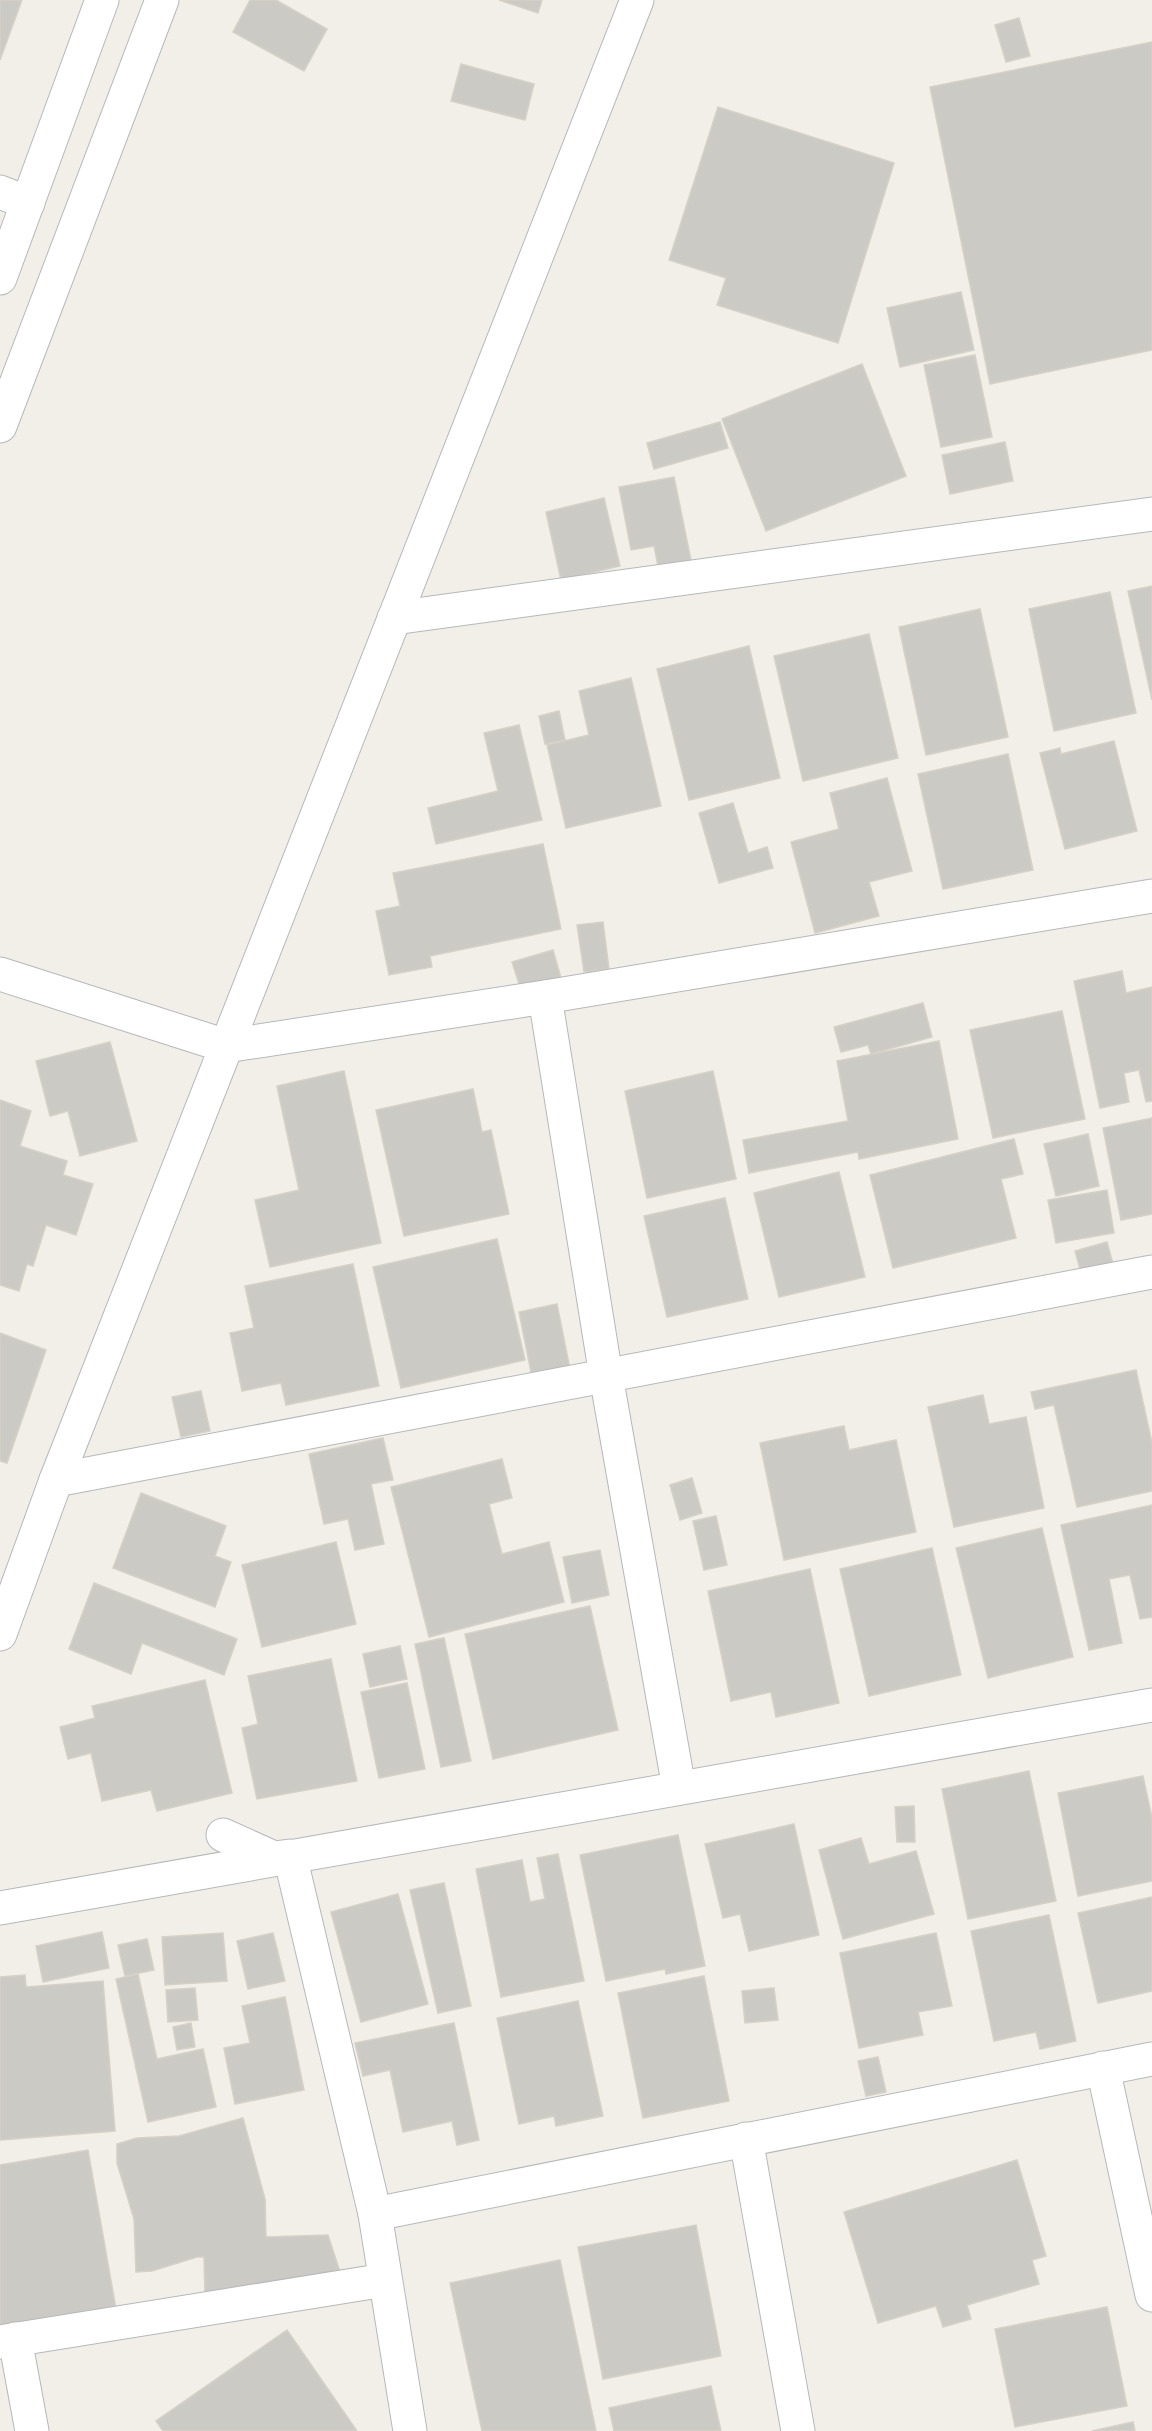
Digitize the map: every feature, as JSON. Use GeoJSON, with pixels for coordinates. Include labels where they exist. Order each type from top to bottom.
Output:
{"type":"FeatureCollection","features":[{"type":"Feature","properties":{"kind":"street"},"geometry":{"type":"LineString","coordinates":[[0,278],[14,198],[102,0]]}},
{"type":"Feature","properties":{"kind":"street"},"geometry":{"type":"LineString","coordinates":[[0,426],[162,0]]}},
{"type":"Feature","properties":{"kind":"street"},"geometry":{"type":"LineString","coordinates":[[0,1634],[56,1480],[637,0]]}},
{"type":"Feature","properties":{"kind":"street"},"geometry":{"type":"LineString","coordinates":[[394,618],[1152,514]]}},
{"type":"Feature","properties":{"kind":"street"},"geometry":{"type":"LineString","coordinates":[[0,974],[226,1046],[545,997],[1152,896]]}},
{"type":"Feature","properties":{"kind":"street"},"geometry":{"type":"LineString","coordinates":[[545,997],[606,1376],[679,1788]]}},
{"type":"Feature","properties":{"kind":"street"},"geometry":{"type":"LineString","coordinates":[[56,1480],[1152,1272]]}},
{"type":"Feature","properties":{"kind":"street"},"geometry":{"type":"LineString","coordinates":[[0,1908],[1152,1705]]}},
{"type":"Feature","properties":{"kind":"street"},"geometry":{"type":"LineString","coordinates":[[223,1835],[274,1858],[290,1856]]}},
{"type":"Feature","properties":{"kind":"street"},"geometry":{"type":"LineString","coordinates":[[290,1856],[375,2214],[410,2431]]}},
{"type":"Feature","properties":{"kind":"street"},"geometry":{"type":"LineString","coordinates":[[375,2214],[1152,2060]]}},
{"type":"Feature","properties":{"kind":"street"},"geometry":{"type":"LineString","coordinates":[[1103,2068],[1152,2295]]}},
{"type":"Feature","properties":{"kind":"street"},"geometry":{"type":"LineString","coordinates":[[746,2139],[798,2431]]}},
{"type":"Feature","properties":{"kind":"street"},"geometry":{"type":"LineString","coordinates":[[32,2431],[8,2340],[386,2280]]}},
{"type":"Feature","properties":{"kind":"building"},"geometry":{"type":"Polygon","coordinates":[[[0,0],[22,0],[0,60],[0,0]]]}},
{"type":"Feature","properties":{"kind":"building"},"geometry":{"type":"Polygon","coordinates":[[[250,0],[276,0],[327,29],[304,71],[233,32],[250,0]]]}},
{"type":"Feature","properties":{"kind":"building"},"geometry":{"type":"Polygon","coordinates":[[[499,0],[542,0],[538,13],[499,0]]]}},
{"type":"Feature","properties":{"kind":"building"},"geometry":{"type":"Polygon","coordinates":[[[1019,18],[1030,56],[1006,62],[995,25],[1019,18]]]}},
{"type":"Feature","properties":{"kind":"building"},"geometry":{"type":"Polygon","coordinates":[[[1152,42],[1152,350],[990,384],[930,87],[1152,42]]]}},
{"type":"Feature","properties":{"kind":"building"},"geometry":{"type":"Polygon","coordinates":[[[461,64],[534,84],[525,120],[451,101],[461,64]]]}},
{"type":"Feature","properties":{"kind":"building"},"geometry":{"type":"Polygon","coordinates":[[[718,107],[894,163],[838,343],[717,305],[726,278],[669,260],[718,107]]]}},
{"type":"Feature","properties":{"kind":"building"},"geometry":{"type":"Polygon","coordinates":[[[961,292],[974,350],[900,367],[887,308],[961,292]]]}},
{"type":"Feature","properties":{"kind":"building"},"geometry":{"type":"Polygon","coordinates":[[[975,355],[992,437],[941,447],[924,365],[975,355]]]}},
{"type":"Feature","properties":{"kind":"building"},"geometry":{"type":"Polygon","coordinates":[[[862,364],[906,476],[766,531],[722,419],[862,364]]]}},
{"type":"Feature","properties":{"kind":"building"},"geometry":{"type":"Polygon","coordinates":[[[720,422],[728,448],[654,469],[647,443],[720,422]]]}},
{"type":"Feature","properties":{"kind":"building"},"geometry":{"type":"Polygon","coordinates":[[[1005,442],[1013,481],[950,494],[942,455],[1005,442]]]}},
{"type":"Feature","properties":{"kind":"building"},"geometry":{"type":"Polygon","coordinates":[[[674,477],[693,570],[660,576],[654,546],[631,550],[619,487],[674,477]]]}},
{"type":"Feature","properties":{"kind":"building"},"geometry":{"type":"Polygon","coordinates":[[[604,498],[620,566],[561,580],[546,512],[604,498]]]}},
{"type":"Feature","properties":{"kind":"building"},"geometry":{"type":"Polygon","coordinates":[[[1152,586],[1152,700],[1128,591],[1152,586]]]}},
{"type":"Feature","properties":{"kind":"building"},"geometry":{"type":"Polygon","coordinates":[[[1110,592],[1136,713],[1054,731],[1029,609],[1110,592]]]}},
{"type":"Feature","properties":{"kind":"building"},"geometry":{"type":"Polygon","coordinates":[[[980,609],[1008,737],[926,755],[899,627],[980,609]]]}},
{"type":"Feature","properties":{"kind":"building"},"geometry":{"type":"Polygon","coordinates":[[[869,634],[898,758],[803,781],[774,656],[869,634]]]}},
{"type":"Feature","properties":{"kind":"building"},"geometry":{"type":"Polygon","coordinates":[[[749,646],[780,778],[689,800],[657,669],[749,646]]]}},
{"type":"Feature","properties":{"kind":"building"},"geometry":{"type":"Polygon","coordinates":[[[631,678],[661,806],[566,828],[547,745],[589,735],[579,691],[631,678]]]}},
{"type":"Feature","properties":{"kind":"building"},"geometry":{"type":"Polygon","coordinates":[[[559,711],[565,740],[545,744],[539,716],[559,711]]]}},
{"type":"Feature","properties":{"kind":"building"},"geometry":{"type":"Polygon","coordinates":[[[519,725],[542,820],[436,844],[428,808],[498,791],[484,733],[519,725]]]}},
{"type":"Feature","properties":{"kind":"building"},"geometry":{"type":"Polygon","coordinates":[[[1114,741],[1137,831],[1065,849],[1040,753],[1060,748],[1061,754],[1114,741]]]}},
{"type":"Feature","properties":{"kind":"building"},"geometry":{"type":"Polygon","coordinates":[[[1008,754],[1033,870],[943,889],[918,774],[1008,754]]]}},
{"type":"Feature","properties":{"kind":"building"},"geometry":{"type":"Polygon","coordinates":[[[887,778],[912,871],[869,882],[879,916],[815,933],[791,842],[839,829],[830,793],[887,778]]]}},
{"type":"Feature","properties":{"kind":"building"},"geometry":{"type":"Polygon","coordinates":[[[733,803],[748,853],[767,847],[773,868],[719,883],[699,813],[733,803]]]}},
{"type":"Feature","properties":{"kind":"building"},"geometry":{"type":"Polygon","coordinates":[[[543,844],[561,929],[430,956],[432,967],[389,975],[376,911],[400,906],[393,873],[543,844]]]}},
{"type":"Feature","properties":{"kind":"building"},"geometry":{"type":"Polygon","coordinates":[[[603,922],[609,969],[584,972],[577,925],[603,922]]]}},
{"type":"Feature","properties":{"kind":"building"},"geometry":{"type":"Polygon","coordinates":[[[553,950],[561,978],[521,990],[512,962],[553,950]]]}},
{"type":"Feature","properties":{"kind":"building"},"geometry":{"type":"Polygon","coordinates":[[[1122,971],[1126,993],[1152,987],[1152,1101],[1146,1102],[1139,1070],[1124,1073],[1129,1102],[1100,1108],[1074,981],[1122,971]]]}},
{"type":"Feature","properties":{"kind":"building"},"geometry":{"type":"Polygon","coordinates":[[[923,1003],[932,1037],[871,1054],[868,1045],[841,1052],[834,1027],[923,1003]]]}},
{"type":"Feature","properties":{"kind":"building"},"geometry":{"type":"Polygon","coordinates":[[[1062,1011],[1085,1119],[993,1138],[970,1030],[1062,1011]]]}},
{"type":"Feature","properties":{"kind":"building"},"geometry":{"type":"Polygon","coordinates":[[[939,1041],[958,1139],[859,1159],[858,1152],[749,1173],[743,1140],[848,1121],[837,1061],[939,1041]]]}},
{"type":"Feature","properties":{"kind":"building"},"geometry":{"type":"Polygon","coordinates":[[[110,1042],[137,1141],[80,1156],[68,1111],[50,1116],[36,1061],[110,1042]]]}},
{"type":"Feature","properties":{"kind":"building"},"geometry":{"type":"Polygon","coordinates":[[[344,1071],[381,1243],[270,1267],[255,1200],[299,1190],[277,1086],[344,1071]]]}},
{"type":"Feature","properties":{"kind":"building"},"geometry":{"type":"Polygon","coordinates":[[[713,1071],[736,1179],[647,1198],[625,1091],[713,1071]]]}},
{"type":"Feature","properties":{"kind":"building"},"geometry":{"type":"Polygon","coordinates":[[[473,1089],[482,1132],[491,1130],[509,1214],[404,1236],[376,1110],[473,1089]]]}},
{"type":"Feature","properties":{"kind":"building"},"geometry":{"type":"Polygon","coordinates":[[[0,1100],[31,1111],[20,1146],[67,1161],[63,1175],[93,1184],[76,1235],[46,1225],[33,1266],[27,1264],[19,1291],[0,1285],[0,1100]]]}},
{"type":"Feature","properties":{"kind":"building"},"geometry":{"type":"Polygon","coordinates":[[[1152,1118],[1152,1214],[1121,1220],[1103,1128],[1152,1118]]]}},
{"type":"Feature","properties":{"kind":"building"},"geometry":{"type":"Polygon","coordinates":[[[1088,1134],[1099,1186],[1056,1196],[1044,1144],[1088,1134]]]}},
{"type":"Feature","properties":{"kind":"building"},"geometry":{"type":"Polygon","coordinates":[[[1014,1139],[1023,1174],[1001,1179],[1016,1238],[893,1268],[870,1175],[1014,1139]]]}},
{"type":"Feature","properties":{"kind":"building"},"geometry":{"type":"Polygon","coordinates":[[[839,1172],[865,1277],[779,1297],[754,1193],[839,1172]]]}},
{"type":"Feature","properties":{"kind":"building"},"geometry":{"type":"Polygon","coordinates":[[[1107,1190],[1114,1233],[1056,1243],[1048,1200],[1107,1190]]]}},
{"type":"Feature","properties":{"kind":"building"},"geometry":{"type":"Polygon","coordinates":[[[725,1198],[748,1299],[667,1317],[644,1216],[725,1198]]]}},
{"type":"Feature","properties":{"kind":"building"},"geometry":{"type":"Polygon","coordinates":[[[497,1239],[525,1360],[401,1388],[373,1267],[497,1239]]]}},
{"type":"Feature","properties":{"kind":"building"},"geometry":{"type":"Polygon","coordinates":[[[1107,1242],[1115,1271],[1083,1280],[1075,1251],[1107,1242]]]}},
{"type":"Feature","properties":{"kind":"building"},"geometry":{"type":"Polygon","coordinates":[[[353,1264],[379,1386],[286,1405],[281,1383],[242,1391],[230,1333],[254,1328],[245,1286],[353,1264]]]}},
{"type":"Feature","properties":{"kind":"building"},"geometry":{"type":"Polygon","coordinates":[[[557,1304],[570,1369],[532,1377],[519,1312],[557,1304]]]}},
{"type":"Feature","properties":{"kind":"building"},"geometry":{"type":"Polygon","coordinates":[[[0,1333],[46,1350],[7,1463],[0,1461],[0,1333]]]}},
{"type":"Feature","properties":{"kind":"building"},"geometry":{"type":"Polygon","coordinates":[[[1136,1370],[1152,1443],[1152,1491],[1077,1507],[1054,1405],[1035,1409],[1031,1392],[1136,1370]]]}},
{"type":"Feature","properties":{"kind":"building"},"geometry":{"type":"Polygon","coordinates":[[[201,1391],[210,1431],[181,1437],[172,1397],[201,1391]]]}},
{"type":"Feature","properties":{"kind":"building"},"geometry":{"type":"Polygon","coordinates":[[[983,1395],[989,1424],[1026,1417],[1044,1508],[954,1527],[928,1407],[983,1395]]]}},
{"type":"Feature","properties":{"kind":"building"},"geometry":{"type":"Polygon","coordinates":[[[844,1426],[849,1450],[896,1440],[916,1532],[784,1560],[760,1443],[844,1426]]]}},
{"type":"Feature","properties":{"kind":"building"},"geometry":{"type":"Polygon","coordinates":[[[383,1438],[393,1480],[371,1484],[384,1544],[355,1550],[348,1519],[324,1524],[309,1454],[383,1438]]]}},
{"type":"Feature","properties":{"kind":"building"},"geometry":{"type":"Polygon","coordinates":[[[502,1459],[512,1498],[489,1504],[502,1554],[549,1542],[564,1602],[429,1637],[391,1487],[502,1459]]]}},
{"type":"Feature","properties":{"kind":"building"},"geometry":{"type":"Polygon","coordinates":[[[692,1478],[702,1513],[680,1520],[670,1485],[692,1478]]]}},
{"type":"Feature","properties":{"kind":"building"},"geometry":{"type":"Polygon","coordinates":[[[141,1493],[226,1526],[215,1556],[231,1562],[215,1607],[113,1568],[141,1493]]]}},
{"type":"Feature","properties":{"kind":"building"},"geometry":{"type":"Polygon","coordinates":[[[1152,1505],[1152,1617],[1140,1619],[1130,1575],[1109,1579],[1122,1643],[1089,1650],[1061,1525],[1152,1505]]]}},
{"type":"Feature","properties":{"kind":"building"},"geometry":{"type":"Polygon","coordinates":[[[716,1516],[727,1565],[704,1570],[693,1521],[716,1516]]]}},
{"type":"Feature","properties":{"kind":"building"},"geometry":{"type":"Polygon","coordinates":[[[1042,1528],[1073,1657],[988,1678],[956,1548],[1042,1528]]]}},
{"type":"Feature","properties":{"kind":"building"},"geometry":{"type":"Polygon","coordinates":[[[336,1542],[356,1624],[262,1647],[242,1565],[336,1542]]]}},
{"type":"Feature","properties":{"kind":"building"},"geometry":{"type":"Polygon","coordinates":[[[932,1548],[961,1675],[869,1696],[840,1569],[932,1548]]]}},
{"type":"Feature","properties":{"kind":"building"},"geometry":{"type":"Polygon","coordinates":[[[600,1550],[609,1595],[572,1603],[563,1557],[600,1550]]]}},
{"type":"Feature","properties":{"kind":"building"},"geometry":{"type":"Polygon","coordinates":[[[810,1569],[839,1703],[776,1717],[771,1692],[731,1701],[708,1591],[810,1569]]]}},
{"type":"Feature","properties":{"kind":"building"},"geometry":{"type":"Polygon","coordinates":[[[94,1583],[237,1639],[224,1675],[142,1643],[131,1674],[69,1649],[94,1583]]]}},
{"type":"Feature","properties":{"kind":"building"},"geometry":{"type":"Polygon","coordinates":[[[590,1606],[618,1730],[493,1759],[465,1634],[590,1606]]]}},
{"type":"Feature","properties":{"kind":"building"},"geometry":{"type":"Polygon","coordinates":[[[444,1638],[471,1761],[441,1767],[415,1644],[444,1638]]]}},
{"type":"Feature","properties":{"kind":"building"},"geometry":{"type":"Polygon","coordinates":[[[400,1646],[407,1679],[370,1687],[363,1654],[400,1646]]]}},
{"type":"Feature","properties":{"kind":"building"},"geometry":{"type":"Polygon","coordinates":[[[331,1659],[357,1781],[257,1799],[242,1728],[258,1724],[248,1676],[331,1659]]]}},
{"type":"Feature","properties":{"kind":"building"},"geometry":{"type":"Polygon","coordinates":[[[205,1680],[232,1793],[157,1811],[151,1790],[102,1801],[91,1753],[68,1759],[60,1727],[95,1718],[92,1706],[205,1680]]]}},
{"type":"Feature","properties":{"kind":"building"},"geometry":{"type":"Polygon","coordinates":[[[407,1683],[425,1769],[379,1778],[361,1692],[407,1683]]]}},
{"type":"Feature","properties":{"kind":"building"},"geometry":{"type":"Polygon","coordinates":[[[1029,1771],[1056,1901],[968,1919],[942,1789],[1029,1771]]]}},
{"type":"Feature","properties":{"kind":"building"},"geometry":{"type":"Polygon","coordinates":[[[1143,1776],[1152,1818],[1152,1881],[1078,1896],[1058,1793],[1143,1776]]]}},
{"type":"Feature","properties":{"kind":"building"},"geometry":{"type":"Polygon","coordinates":[[[914,1806],[915,1842],[897,1842],[895,1807],[914,1806]]]}},
{"type":"Feature","properties":{"kind":"building"},"geometry":{"type":"Polygon","coordinates":[[[794,1824],[819,1935],[749,1951],[740,1914],[723,1918],[705,1844],[794,1824]]]}},
{"type":"Feature","properties":{"kind":"building"},"geometry":{"type":"Polygon","coordinates":[[[678,1835],[705,1966],[666,1974],[665,1969],[606,1981],[580,1855],[678,1835]]]}},
{"type":"Feature","properties":{"kind":"building"},"geometry":{"type":"Polygon","coordinates":[[[861,1838],[869,1864],[916,1851],[934,1914],[843,1939],[819,1850],[861,1838]]]}},
{"type":"Feature","properties":{"kind":"building"},"geometry":{"type":"Polygon","coordinates":[[[558,1854],[584,1981],[501,1997],[476,1869],[522,1860],[530,1902],[545,1899],[537,1858],[558,1854]]]}},
{"type":"Feature","properties":{"kind":"building"},"geometry":{"type":"Polygon","coordinates":[[[444,1883],[471,2006],[438,2013],[410,1890],[444,1883]]]}},
{"type":"Feature","properties":{"kind":"building"},"geometry":{"type":"Polygon","coordinates":[[[398,1894],[428,2004],[361,2022],[331,1912],[398,1894]]]}},
{"type":"Feature","properties":{"kind":"building"},"geometry":{"type":"Polygon","coordinates":[[[1152,1897],[1152,1991],[1098,2003],[1078,1913],[1152,1897]]]}},
{"type":"Feature","properties":{"kind":"building"},"geometry":{"type":"Polygon","coordinates":[[[1049,1915],[1076,2041],[1040,2049],[1036,2032],[994,2041],[971,1931],[1049,1915]]]}},
{"type":"Feature","properties":{"kind":"building"},"geometry":{"type":"Polygon","coordinates":[[[102,1932],[109,1968],[43,1982],[36,1946],[102,1932]]]}},
{"type":"Feature","properties":{"kind":"building"},"geometry":{"type":"Polygon","coordinates":[[[223,1933],[227,1981],[165,1985],[162,1937],[223,1933]]]}},
{"type":"Feature","properties":{"kind":"building"},"geometry":{"type":"Polygon","coordinates":[[[273,1933],[285,1981],[248,1989],[237,1941],[273,1933]]]}},
{"type":"Feature","properties":{"kind":"building"},"geometry":{"type":"Polygon","coordinates":[[[936,1933],[952,2006],[918,2012],[923,2035],[859,2048],[840,1953],[936,1933]]]}},
{"type":"Feature","properties":{"kind":"building"},"geometry":{"type":"Polygon","coordinates":[[[147,1939],[154,1970],[125,1976],[118,1945],[147,1939]]]}},
{"type":"Feature","properties":{"kind":"building"},"geometry":{"type":"Polygon","coordinates":[[[138,1974],[157,2059],[203,2049],[216,2107],[148,2122],[116,1979],[138,1974]]]}},
{"type":"Feature","properties":{"kind":"building"},"geometry":{"type":"Polygon","coordinates":[[[25,1975],[26,1987],[103,1981],[115,2131],[0,2140],[0,1977],[25,1975]]]}},
{"type":"Feature","properties":{"kind":"building"},"geometry":{"type":"Polygon","coordinates":[[[704,1976],[729,2101],[643,2118],[618,1993],[704,1976]]]}},
{"type":"Feature","properties":{"kind":"building"},"geometry":{"type":"Polygon","coordinates":[[[195,1988],[198,2020],[168,2022],[166,1990],[195,1988]]]}},
{"type":"Feature","properties":{"kind":"building"},"geometry":{"type":"Polygon","coordinates":[[[774,1988],[778,2020],[745,2023],[742,1991],[774,1988]]]}},
{"type":"Feature","properties":{"kind":"building"},"geometry":{"type":"Polygon","coordinates":[[[285,1997],[304,2090],[235,2104],[224,2048],[250,2043],[242,2006],[285,1997]]]}},
{"type":"Feature","properties":{"kind":"building"},"geometry":{"type":"Polygon","coordinates":[[[578,2001],[603,2116],[556,2126],[554,2116],[519,2124],[497,2018],[578,2001]]]}},
{"type":"Feature","properties":{"kind":"building"},"geometry":{"type":"Polygon","coordinates":[[[191,2023],[195,2047],[177,2050],[173,2027],[191,2023]]]}},
{"type":"Feature","properties":{"kind":"building"},"geometry":{"type":"Polygon","coordinates":[[[454,2023],[479,2140],[457,2145],[452,2121],[403,2132],[390,2070],[363,2076],[355,2043],[454,2023]]]}},
{"type":"Feature","properties":{"kind":"building"},"geometry":{"type":"Polygon","coordinates":[[[878,2057],[886,2092],[866,2096],[858,2061],[878,2057]]]}},
{"type":"Feature","properties":{"kind":"building"},"geometry":{"type":"Polygon","coordinates":[[[243,2118],[265,2199],[266,2237],[328,2235],[340,2272],[205,2297],[204,2257],[197,2257],[152,2271],[136,2272],[134,2219],[117,2163],[117,2144],[137,2138],[179,2136],[243,2118]]]}},
{"type":"Feature","properties":{"kind":"building"},"geometry":{"type":"Polygon","coordinates":[[[88,2150],[116,2309],[0,2329],[0,2165],[88,2150]]]}},
{"type":"Feature","properties":{"kind":"building"},"geometry":{"type":"Polygon","coordinates":[[[1017,2160],[1046,2256],[1032,2260],[1039,2284],[967,2305],[971,2319],[943,2327],[936,2306],[878,2323],[844,2212],[1017,2160]]]}},
{"type":"Feature","properties":{"kind":"building"},"geometry":{"type":"Polygon","coordinates":[[[696,2225],[721,2356],[603,2379],[578,2247],[696,2225]]]}},
{"type":"Feature","properties":{"kind":"building"},"geometry":{"type":"Polygon","coordinates":[[[560,2260],[596,2431],[482,2431],[450,2283],[560,2260]]]}},
{"type":"Feature","properties":{"kind":"building"},"geometry":{"type":"Polygon","coordinates":[[[1107,2307],[1127,2406],[1015,2427],[995,2329],[1107,2307]]]}},
{"type":"Feature","properties":{"kind":"building"},"geometry":{"type":"Polygon","coordinates":[[[287,2330],[357,2431],[163,2431],[156,2421],[287,2330]]]}},
{"type":"Feature","properties":{"kind":"building"},"geometry":{"type":"Polygon","coordinates":[[[711,2386],[721,2431],[614,2431],[609,2408],[711,2386]]]}},
{"type":"Feature","properties":{"kind":"building"},"geometry":{"type":"Polygon","coordinates":[[[1133,2422],[1135,2431],[1092,2431],[1133,2422]]]}}]}
